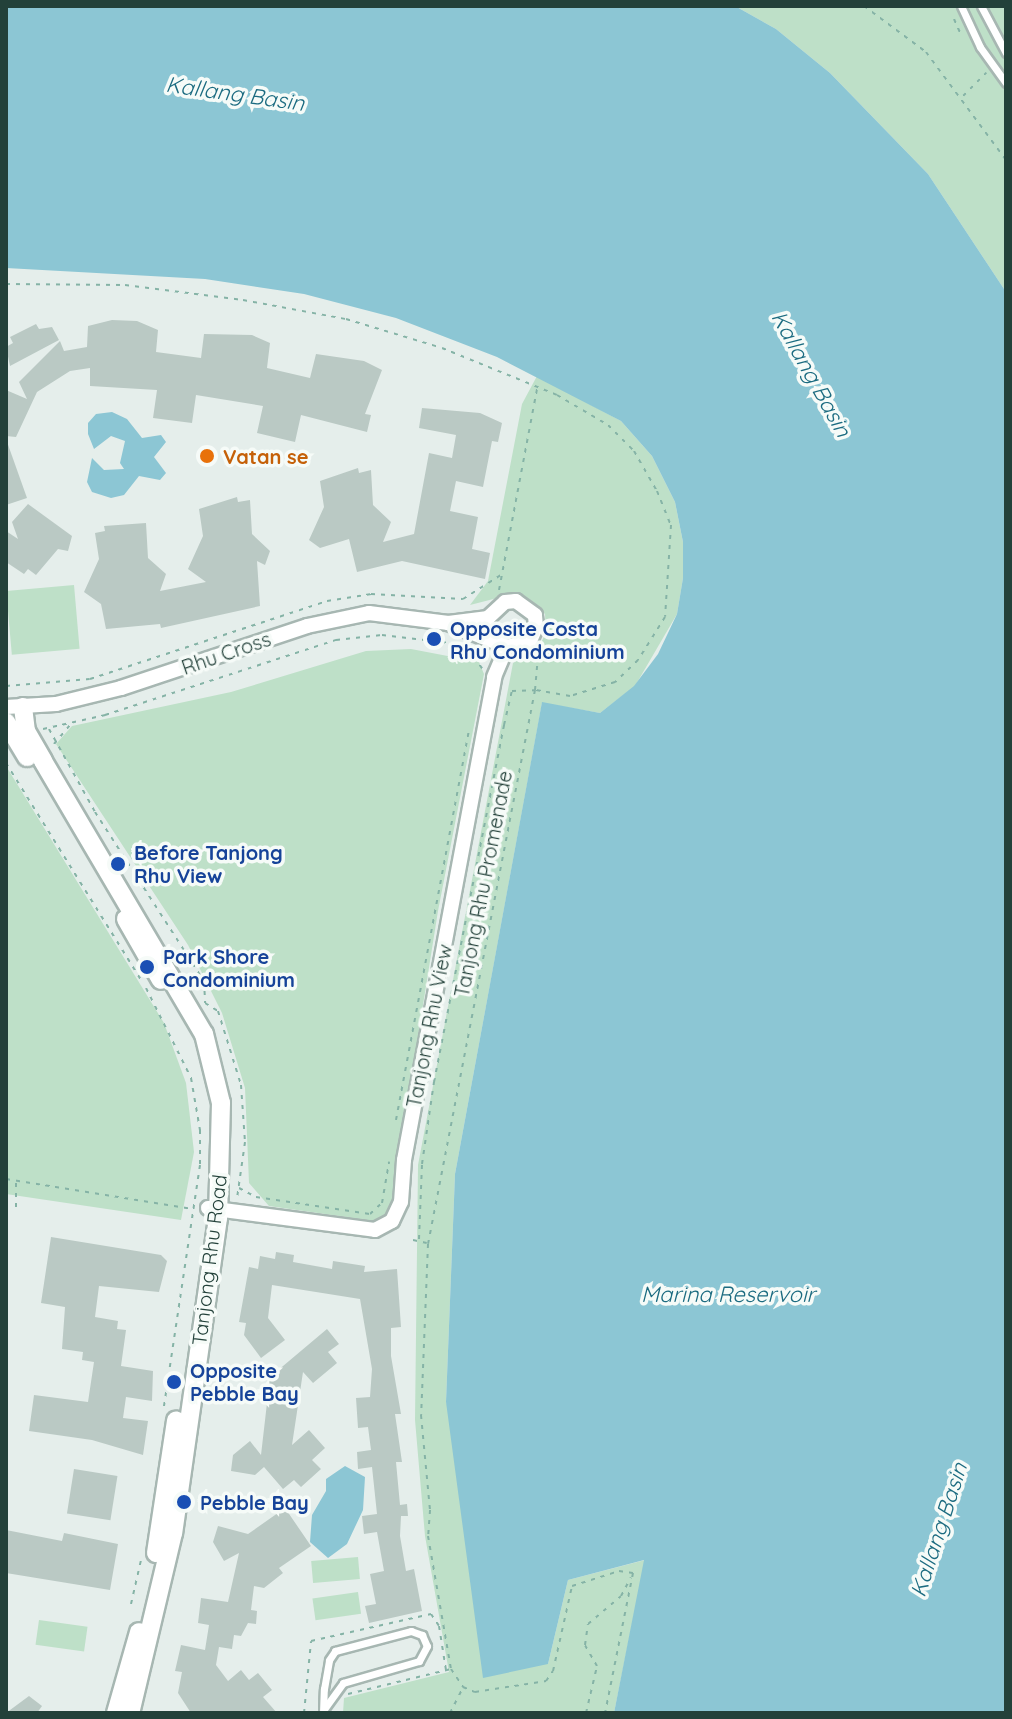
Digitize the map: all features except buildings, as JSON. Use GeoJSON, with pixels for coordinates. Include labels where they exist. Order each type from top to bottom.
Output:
{"type":"FeatureCollection","features":[{"type":"Feature","properties":{"kind":"street","name":"Rhu Cross"},"geometry":{"type":"LineString","coordinates":[[448,623],[475,622],[505,602],[527,606],[536,627]]}},
{"type":"Feature","properties":{"kind":"street","name":"Rhu Cross"},"geometry":{"type":"LineString","coordinates":[[15,707],[121,688],[342,617],[398,614],[448,623],[507,647]]}},
{"type":"Feature","properties":{"kind":"street"},"geometry":{"type":"LineString","coordinates":[[507,647],[530,641],[536,627]]}},
{"type":"Feature","properties":{"kind":"street","name":"Tanjong Rhu View"},"geometry":{"type":"LineString","coordinates":[[206,1209],[365,1230],[384,1228],[392,1221],[401,1202],[406,1147],[494,677],[507,647]]}},
{"type":"Feature","properties":{"kind":"street","name":"Tanjong Rhu Road"},"geometry":{"type":"LineString","coordinates":[[15,707],[26,731],[204,1034],[221,1103],[206,1209]]}},
{"type":"Feature","properties":{"kind":"street","name":"Tanjong Rhu Road"},"geometry":{"type":"LineString","coordinates":[[6,722],[111,891],[198,1048],[208,1081],[213,1132],[199,1308],[166,1532],[130,1713]]}},
{"type":"Feature","properties":{"kind":"street","name":"Tanjong Rhu Road"},"geometry":{"type":"LineString","coordinates":[[116,1713],[166,1532]]}},
{"type":"Feature","properties":{"kind":"lane"},"geometry":{"type":"LineString","coordinates":[[961,6],[993,66],[1006,83]]}},
{"type":"Feature","properties":{"kind":"lane"},"geometry":{"type":"LineString","coordinates":[[981,6],[1006,53]]}},
{"type":"Feature","properties":{"kind":"lane"},"geometry":{"type":"LineString","coordinates":[[411,1631],[422,1635],[427,1646],[419,1661],[343,1683],[324,1711],[329,1660],[335,1651],[411,1631]]}},
{"type":"Feature","properties":{"kind":"path"},"geometry":{"type":"LineString","coordinates":[[864,6],[926,52],[963,96],[1006,160]]}},
{"type":"Feature","properties":{"kind":"path"},"geometry":{"type":"LineString","coordinates":[[963,96],[993,66]]}},
{"type":"Feature","properties":{"kind":"path"},"geometry":{"type":"LineString","coordinates":[[6,284],[125,285],[346,319],[442,348],[537,387],[608,425],[634,451],[671,525],[671,580],[665,617],[638,660],[615,682],[570,696],[535,690],[512,691],[434,1082],[422,1164],[419,1239]]}},
{"type":"Feature","properties":{"kind":"path"},"geometry":{"type":"LineString","coordinates":[[496,609],[537,387]]}},
{"type":"Feature","properties":{"kind":"path","name":"Tanjong Rhu Promenade"},"geometry":{"type":"LineString","coordinates":[[463,1687],[451,1669],[428,1536],[421,1415],[428,1244],[535,690],[536,627]]}},
{"type":"Feature","properties":{"kind":"path"},"geometry":{"type":"LineString","coordinates":[[26,731],[71,723],[336,640],[382,635],[450,643],[468,649],[483,663],[482,670]]}},
{"type":"Feature","properties":{"kind":"path"},"geometry":{"type":"LineString","coordinates":[[395,1126],[471,720]]}},
{"type":"Feature","properties":{"kind":"path"},"geometry":{"type":"LineString","coordinates":[[54,744],[71,723]]}},
{"type":"Feature","properties":{"kind":"path"},"geometry":{"type":"LineString","coordinates":[[49,728],[54,744],[165,921]]}},
{"type":"Feature","properties":{"kind":"path"},"geometry":{"type":"LineString","coordinates":[[6,763],[171,1029],[191,1078],[200,1130],[206,1209]]}},
{"type":"Feature","properties":{"kind":"path"},"geometry":{"type":"LineString","coordinates":[[239,1188],[256,1197],[370,1214],[382,1203],[390,1157]]}},
{"type":"Feature","properties":{"kind":"path"},"geometry":{"type":"LineString","coordinates":[[6,1179],[206,1209]]}},
{"type":"Feature","properties":{"kind":"path"},"geometry":{"type":"LineString","coordinates":[[16,1181],[16,1207]]}},
{"type":"Feature","properties":{"kind":"path"},"geometry":{"type":"LineString","coordinates":[[191,1221],[206,1209]]}},
{"type":"Feature","properties":{"kind":"path"},"geometry":{"type":"LineString","coordinates":[[413,1240],[419,1239],[428,1244]]}},
{"type":"Feature","properties":{"kind":"path"},"geometry":{"type":"LineString","coordinates":[[450,1713],[463,1687],[475,1692],[546,1681],[553,1671],[572,1586],[619,1571],[633,1573]]}},
{"type":"Feature","properties":{"kind":"path"},"geometry":{"type":"LineString","coordinates":[[586,1713],[597,1666],[585,1645],[588,1624],[621,1596],[633,1573]]}},
{"type":"Feature","properties":{"kind":"path"},"geometry":{"type":"LineString","coordinates":[[605,1713],[633,1573]]}},
{"type":"Feature","properties":{"kind":"path"},"geometry":{"type":"LineString","coordinates":[[341,1696],[451,1669]]}},
{"type":"Feature","properties":{"kind":"green space"},"geometry":{"type":"Polygon","coordinates":[[[735,6],[1006,6],[1006,292],[928,174],[830,73],[776,29],[735,6]]]}},
{"type":"Feature","properties":{"kind":"green space"},"geometry":{"type":"Polygon","coordinates":[[[537,376],[621,421],[652,456],[675,502],[683,542],[683,578],[677,614],[635,686],[600,713],[542,703],[455,1174],[446,1402],[548,1664],[568,1580],[645,1560],[614,1713],[343,1713],[344,1698],[449,1672],[425,1536],[415,1420],[418,1165],[513,663],[538,650],[546,632],[545,614],[529,599],[509,595],[470,605],[488,581],[522,404],[537,376]]]}},
{"type":"Feature","properties":{"kind":"green space"},"geometry":{"type":"Polygon","coordinates":[[[74,585],[80,649],[12,655],[6,591],[74,585]]]}},
{"type":"Feature","properties":{"kind":"green space"},"geometry":{"type":"Polygon","coordinates":[[[411,649],[479,662],[484,674],[438,911],[391,1206],[381,1222],[269,1206],[249,1183],[245,1088],[222,1013],[188,945],[56,744],[72,726],[231,692],[366,651],[411,649]]]}},
{"type":"Feature","properties":{"kind":"green space"},"geometry":{"type":"Polygon","coordinates":[[[6,766],[164,1023],[186,1083],[194,1152],[181,1220],[6,1194],[6,766]]]}},
{"type":"Feature","properties":{"kind":"green space"},"geometry":{"type":"Polygon","coordinates":[[[358,1557],[360,1579],[313,1583],[311,1561],[358,1557]]]}},
{"type":"Feature","properties":{"kind":"green space"},"geometry":{"type":"Polygon","coordinates":[[[358,1592],[361,1614],[316,1620],[312,1598],[358,1592]]]}},
{"type":"Feature","properties":{"kind":"green space"},"geometry":{"type":"Polygon","coordinates":[[[39,1620],[88,1627],[84,1652],[36,1645],[39,1620]]]}},
{"type":"Feature","properties":{"kind":"water","name":"Marina Reservoir"},"geometry":{"type":"Polygon","coordinates":[[[6,6],[735,6],[776,29],[830,73],[928,174],[1006,292],[1006,1713],[614,1713],[644,1560],[568,1580],[548,1664],[483,1678],[446,1402],[455,1174],[542,702],[600,713],[634,686],[658,654],[677,614],[683,578],[683,542],[675,502],[652,456],[621,421],[497,357],[396,318],[304,294],[205,279],[6,268],[6,6]]]}},
{"type":"Feature","properties":{"kind":"water"},"geometry":{"type":"Polygon","coordinates":[[[112,412],[127,419],[142,438],[161,435],[166,442],[154,457],[166,473],[160,480],[139,476],[124,495],[111,498],[92,492],[87,482],[92,458],[104,470],[124,469],[120,463],[125,441],[111,436],[94,449],[88,434],[88,423],[96,414],[112,412]]]}},
{"type":"Feature","properties":{"kind":"water"},"geometry":{"type":"Polygon","coordinates":[[[345,1466],[365,1477],[363,1510],[347,1544],[328,1558],[310,1542],[312,1515],[326,1491],[326,1479],[345,1466]]]}},
{"type":"Feature","properties":{"kind":"place","name":"Vatan se"},"geometry":{"type":"Point","coordinates":[207,456]}},
{"type":"Feature","properties":{"kind":"place","name":"Opposite Costa Rhu Condominium"},"geometry":{"type":"Point","coordinates":[434,639]}},
{"type":"Feature","properties":{"kind":"place","name":"Before Tanjong Rhu View"},"geometry":{"type":"Point","coordinates":[118,864]}},
{"type":"Feature","properties":{"kind":"place","name":"Park Shore Condominium"},"geometry":{"type":"Point","coordinates":[147,967]}},
{"type":"Feature","properties":{"kind":"place","name":"Opposite Pebble Bay"},"geometry":{"type":"Point","coordinates":[174,1382]}},
{"type":"Feature","properties":{"kind":"place","name":"Pebble Bay"},"geometry":{"type":"Point","coordinates":[184,1502]}},
{"type":"Feature","properties":{"kind":"water label","name":"Kallang Basin"},"geometry":{"type":"Point","coordinates":[235,94]}},
{"type":"Feature","properties":{"kind":"water label","name":"Kallang Basin"},"geometry":{"type":"Point","coordinates":[811,374]}},
{"type":"Feature","properties":{"kind":"water label","name":"Kallang Basin"},"geometry":{"type":"Point","coordinates":[939,1530]}}]}
